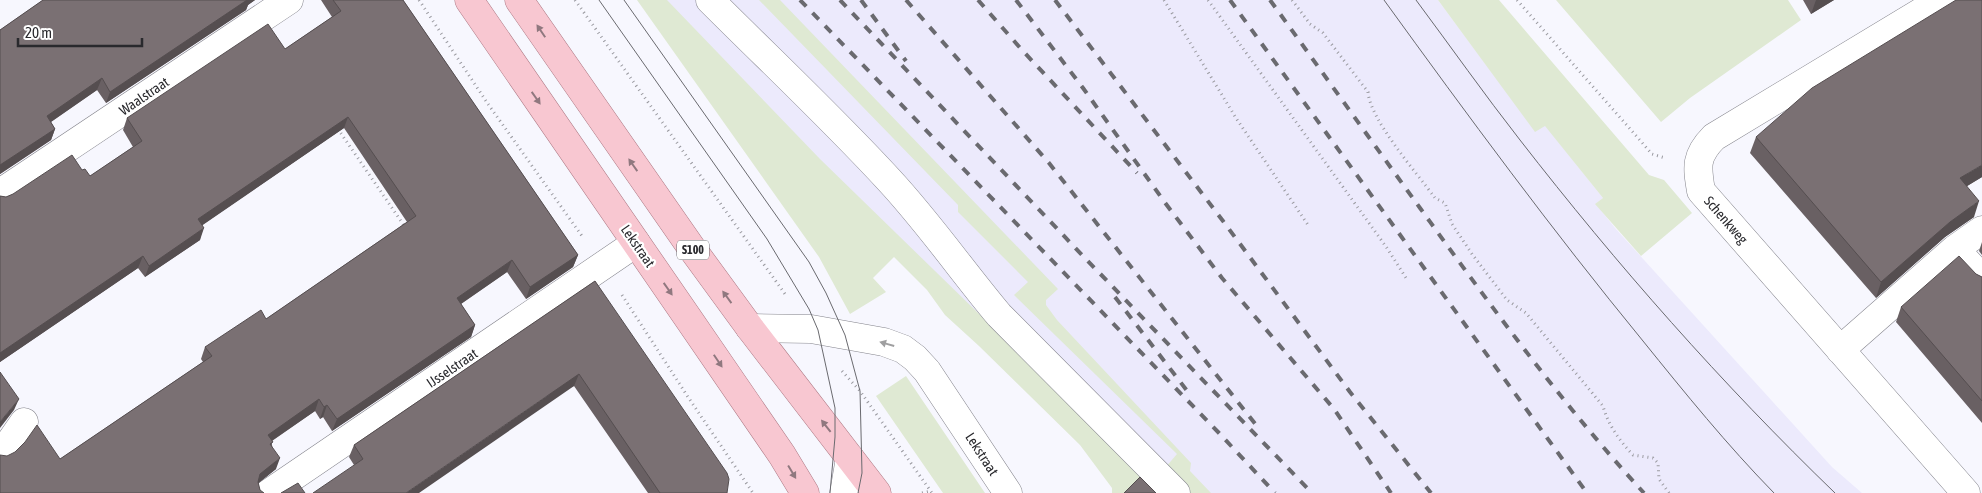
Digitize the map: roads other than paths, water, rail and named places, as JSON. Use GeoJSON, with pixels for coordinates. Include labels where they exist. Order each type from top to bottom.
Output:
{"type":"FeatureCollection","features":[{"type":"Feature","properties":{"kind":"main road","name":"Lekstraat"},"geometry":{"type":"LineString","coordinates":[[469,0],[782,455],[804,493]]}},
{"type":"Feature","properties":{"kind":"main road","name":"S100"},"geometry":{"type":"LineString","coordinates":[[519,0],[750,328],[876,493]]}},
{"type":"Feature","properties":{"kind":"street","name":"Waalstraat"},"geometry":{"type":"LineString","coordinates":[[0,193],[289,0]]}},
{"type":"Feature","properties":{"kind":"street"},"geometry":{"type":"LineString","coordinates":[[710,0],[890,180],[951,252],[978,290],[999,315],[1176,493]]}},
{"type":"Feature","properties":{"kind":"street","name":"Schenkweg"},"geometry":{"type":"LineString","coordinates":[[1941,0],[1714,137],[1705,145],[1696,167],[1701,191],[1966,493]]}},
{"type":"Feature","properties":{"kind":"street"},"geometry":{"type":"LineString","coordinates":[[1840,350],[1954,248],[1982,230]]}},
{"type":"Feature","properties":{"kind":"street","name":"IJsselstraat"},"geometry":{"type":"LineString","coordinates":[[269,493],[636,243]]}},
{"type":"Feature","properties":{"kind":"street"},"geometry":{"type":"LineString","coordinates":[[1954,248],[1982,278]]}},
{"type":"Feature","properties":{"kind":"street","name":"Lekstraat"},"geometry":{"type":"LineString","coordinates":[[750,328],[811,329],[884,342],[903,349],[916,358],[927,371],[1008,493]]}},
{"type":"Feature","properties":{"kind":"street"},"geometry":{"type":"LineString","coordinates":[[0,452],[8,445],[24,422]]}},
{"type":"Feature","properties":{"kind":"street"},"geometry":{"type":"LineString","coordinates":[[844,493],[850,458]]}},
{"type":"Feature","properties":{"kind":"tram line"},"geometry":{"type":"LineString","coordinates":[[599,0],[767,239],[809,309],[818,330],[835,408],[835,437],[830,493]]}},
{"type":"Feature","properties":{"kind":"tram line"},"geometry":{"type":"LineString","coordinates":[[624,0],[809,262],[826,293],[845,335],[860,391],[862,473],[858,493]]}},
{"type":"Feature","properties":{"kind":"tram line"},"geometry":{"type":"LineString","coordinates":[[1384,0],[1447,87],[1609,299],[1707,418],[1774,493]]}},
{"type":"Feature","properties":{"kind":"tram line"},"geometry":{"type":"LineString","coordinates":[[1416,0],[1520,140],[1632,278],[1711,366],[1835,493]]}},
{"type":"Feature","properties":{"kind":"railway"},"geometry":{"type":"LineString","coordinates":[[800,0],[1275,493]]}},
{"type":"Feature","properties":{"kind":"railway"},"geometry":{"type":"LineString","coordinates":[[840,0],[1083,256],[1312,493]]}},
{"type":"Feature","properties":{"kind":"railway"},"geometry":{"type":"LineString","coordinates":[[861,0],[906,61]]}},
{"type":"Feature","properties":{"kind":"railway"},"geometry":{"type":"LineString","coordinates":[[906,0],[1049,163],[1260,430]]}},
{"type":"Feature","properties":{"kind":"railway"},"geometry":{"type":"LineString","coordinates":[[978,0],[1137,173]]}},
{"type":"Feature","properties":{"kind":"railway"},"geometry":{"type":"LineString","coordinates":[[1016,0],[1222,278],[1334,409],[1391,493]]}},
{"type":"Feature","properties":{"kind":"railway"},"geometry":{"type":"LineString","coordinates":[[1055,0],[1350,392],[1431,493]]}},
{"type":"Feature","properties":{"kind":"railway"},"geometry":{"type":"LineString","coordinates":[[1230,0],[1587,493]]}},
{"type":"Feature","properties":{"kind":"railway"},"geometry":{"type":"LineString","coordinates":[[1270,0],[1500,318],[1584,425],[1644,493]]}},
{"type":"Feature","properties":{"kind":"railway"},"geometry":{"type":"LineString","coordinates":[[1115,297],[1188,392]]}}]}
